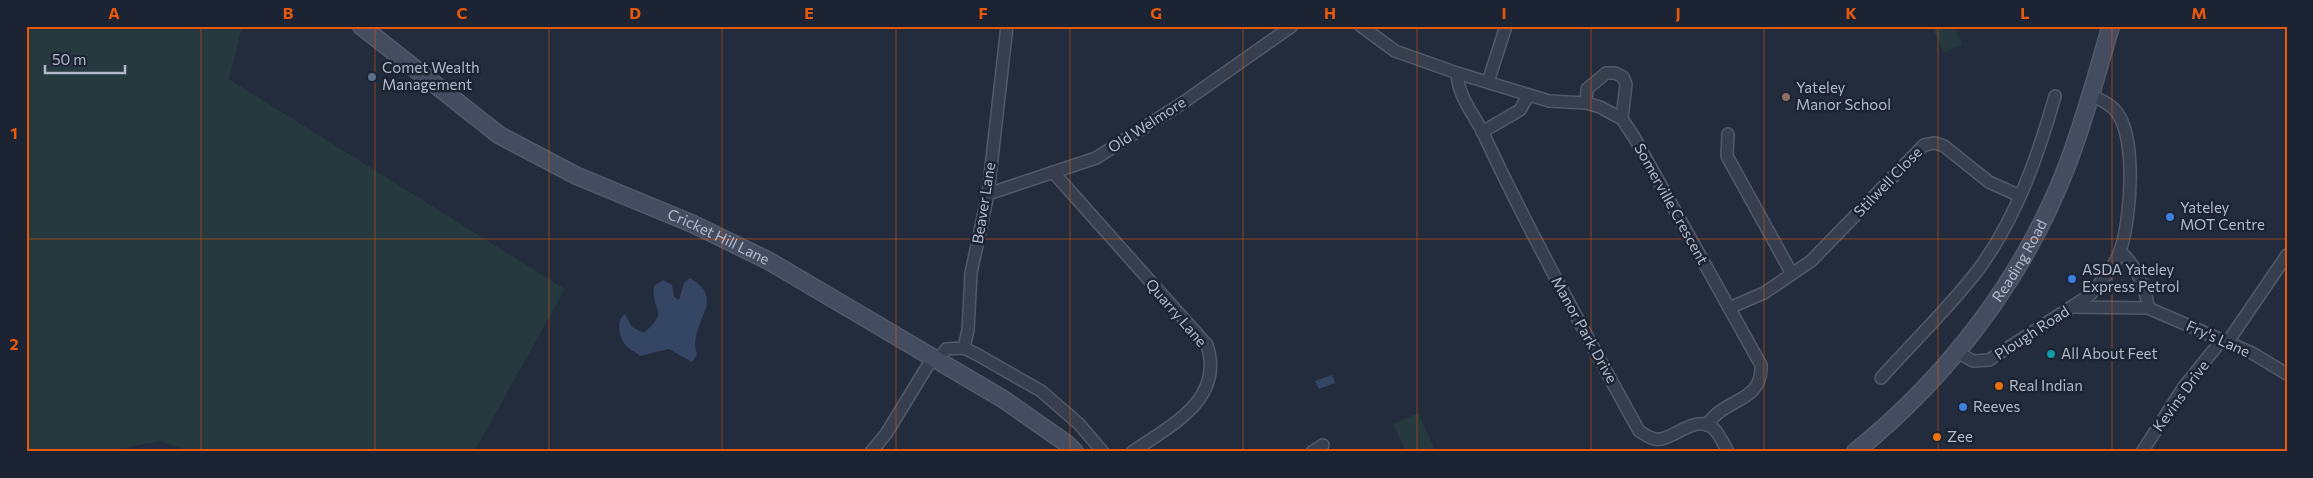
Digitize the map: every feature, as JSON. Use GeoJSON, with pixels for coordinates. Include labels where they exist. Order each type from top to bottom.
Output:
{"type":"FeatureCollection","features":[{"type":"Feature","properties":{"kind":"street","name":"Cricket Hill Lane"},"geometry":{"type":"LineString","coordinates":[[361,26],[499,135],[577,176],[693,224],[768,260],[1003,399],[1075,452]]}},
{"type":"Feature","properties":{"kind":"street","name":"Beaver Lane"},"geometry":{"type":"LineString","coordinates":[[964,348],[968,330],[971,272],[988,194],[1007,26]]}},
{"type":"Feature","properties":{"kind":"street","name":"Old Welmore"},"geometry":{"type":"LineString","coordinates":[[988,194],[1096,158],[1181,104],[1292,26]]}},
{"type":"Feature","properties":{"kind":"street"},"geometry":{"type":"LineString","coordinates":[[1361,26],[1395,51],[1457,73]]}},
{"type":"Feature","properties":{"kind":"street"},"geometry":{"type":"LineString","coordinates":[[1488,82],[1506,26]]}},
{"type":"Feature","properties":{"kind":"street","name":"Reading Road"},"geometry":{"type":"LineString","coordinates":[[1855,452],[1899,413],[1957,352],[1996,300],[2034,238],[2068,165],[2111,26]]}},
{"type":"Feature","properties":{"kind":"street","name":"Somerville Crescent"},"geometry":{"type":"LineString","coordinates":[[1457,73],[1549,101],[1586,103],[1600,106],[1622,119],[1634,136],[1761,365],[1761,378],[1755,390],[1715,413],[1707,425]]}},
{"type":"Feature","properties":{"kind":"street","name":"Manor Park Drive"},"geometry":{"type":"LineString","coordinates":[[1457,73],[1458,88],[1482,132],[1506,183],[1640,431],[1649,438],[1661,439],[1692,425],[1707,425]]}},
{"type":"Feature","properties":{"kind":"street"},"geometry":{"type":"LineString","coordinates":[[1586,103],[1587,90],[1606,73],[1615,73],[1623,77],[1626,84],[1622,119]]}},
{"type":"Feature","properties":{"kind":"street","name":"Plough Road"},"geometry":{"type":"LineString","coordinates":[[1957,352],[1973,361],[1989,360],[2090,295],[2101,282],[2120,252],[2128,217],[2131,179],[2127,141],[2115,110],[2090,95]]}},
{"type":"Feature","properties":{"kind":"street"},"geometry":{"type":"LineString","coordinates":[[1482,132],[1520,110],[1528,96]]}},
{"type":"Feature","properties":{"kind":"street"},"geometry":{"type":"LineString","coordinates":[[1881,378],[1960,292],[1979,268],[2009,220],[2044,134],[2055,96]]}},
{"type":"Feature","properties":{"kind":"street"},"geometry":{"type":"LineString","coordinates":[[1728,134],[1727,156],[1792,274]]}},
{"type":"Feature","properties":{"kind":"street","name":"Stilwell Close"},"geometry":{"type":"LineString","coordinates":[[1729,308],[1764,293],[1811,261],[1924,145],[1935,143],[1944,146],[1989,182],[2020,196]]}},
{"type":"Feature","properties":{"kind":"street","name":"Quarry Lane"},"geometry":{"type":"LineString","coordinates":[[1053,172],[1207,345],[1211,369],[1208,384],[1198,404],[1186,415],[1132,452]]}},
{"type":"Feature","properties":{"kind":"street"},"geometry":{"type":"LineString","coordinates":[[2120,252],[2129,258],[2146,296],[2148,308]]}},
{"type":"Feature","properties":{"kind":"street","name":"Kevins Drive"},"geometry":{"type":"LineString","coordinates":[[2142,452],[2183,388],[2224,342],[2287,255]]}},
{"type":"Feature","properties":{"kind":"street","name":"Fry's Lane"},"geometry":{"type":"LineString","coordinates":[[2073,307],[2148,308],[2252,353],[2287,374]]}},
{"type":"Feature","properties":{"kind":"street"},"geometry":{"type":"LineString","coordinates":[[871,452],[886,434],[935,359],[946,348],[964,348],[1041,391],[1079,424],[1103,452]]}},
{"type":"Feature","properties":{"kind":"street"},"geometry":{"type":"LineString","coordinates":[[1707,425],[1714,429],[1728,452]]}},
{"type":"Feature","properties":{"kind":"street"},"geometry":{"type":"LineString","coordinates":[[1312,452],[1323,444]]}},
{"type":"Feature","properties":{"kind":"green space"},"geometry":{"type":"Polygon","coordinates":[[[26,26],[242,26],[229,79],[565,289],[474,452],[191,452],[160,441],[104,452],[26,452],[26,26]]]}},
{"type":"Feature","properties":{"kind":"green space"},"geometry":{"type":"Polygon","coordinates":[[[1931,26],[1954,26],[1962,44],[1944,53],[1931,26]]]}},
{"type":"Feature","properties":{"kind":"green space"},"geometry":{"type":"Polygon","coordinates":[[[1418,413],[1436,452],[1406,452],[1393,424],[1418,413]]]}},
{"type":"Feature","properties":{"kind":"water"},"geometry":{"type":"Polygon","coordinates":[[[690,278],[701,287],[706,295],[707,304],[695,342],[697,354],[692,362],[669,349],[640,356],[627,347],[622,340],[620,332],[619,324],[622,317],[625,314],[632,327],[644,333],[657,319],[658,315],[654,286],[663,280],[672,285],[674,297],[679,300],[684,283],[690,278]]]}},
{"type":"Feature","properties":{"kind":"water"},"geometry":{"type":"Polygon","coordinates":[[[1332,375],[1335,383],[1319,389],[1315,381],[1332,375]]]}},
{"type":"Feature","properties":{"kind":"place","name":"Comet Wealth Management"},"geometry":{"type":"Point","coordinates":[372,77]}},
{"type":"Feature","properties":{"kind":"place","name":"Yateley Manor School"},"geometry":{"type":"Point","coordinates":[1786,97]}},
{"type":"Feature","properties":{"kind":"place","name":"Yateley MOT Centre"},"geometry":{"type":"Point","coordinates":[2170,217]}},
{"type":"Feature","properties":{"kind":"place","name":"ASDA Yateley Express Petrol"},"geometry":{"type":"Point","coordinates":[2072,279]}},
{"type":"Feature","properties":{"kind":"place","name":"All About Feet"},"geometry":{"type":"Point","coordinates":[2051,354]}},
{"type":"Feature","properties":{"kind":"place","name":"Real Indian"},"geometry":{"type":"Point","coordinates":[1999,386]}},
{"type":"Feature","properties":{"kind":"place","name":"Reeves"},"geometry":{"type":"Point","coordinates":[1963,407]}},
{"type":"Feature","properties":{"kind":"place","name":"Zee"},"geometry":{"type":"Point","coordinates":[1937,437]}}]}
